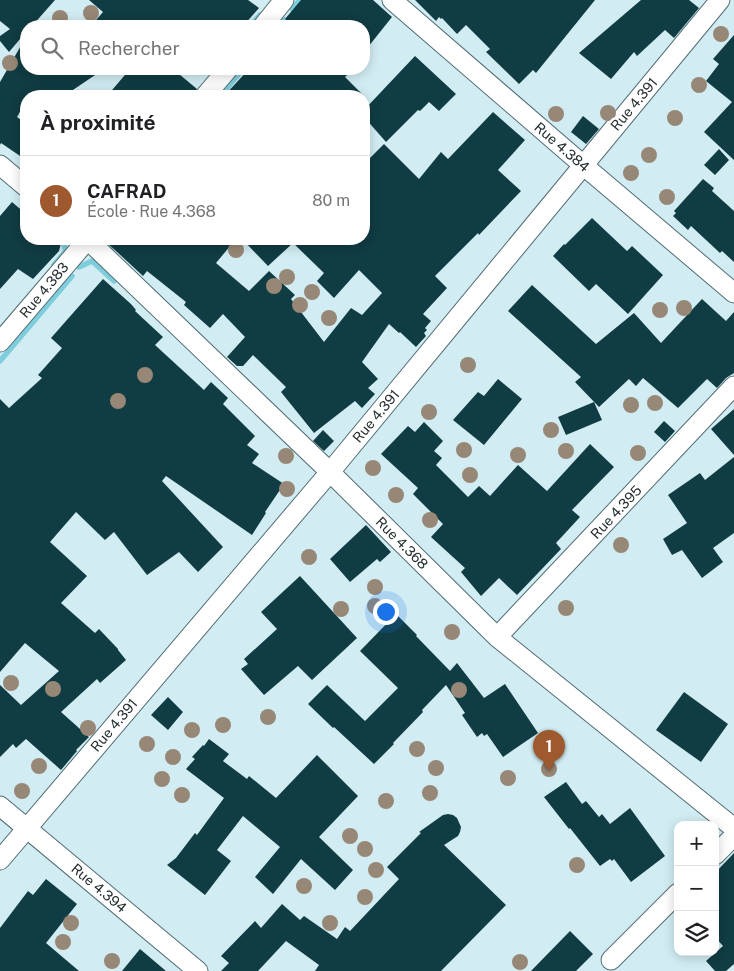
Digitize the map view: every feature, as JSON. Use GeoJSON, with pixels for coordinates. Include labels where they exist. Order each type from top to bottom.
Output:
{"type":"FeatureCollection","features":[{"type":"Feature","properties":{"kind":"street"},"geometry":{"type":"LineString","coordinates":[[268,20],[284,0]]}},
{"type":"Feature","properties":{"kind":"street","name":"Rue 4.384"},"geometry":{"type":"LineString","coordinates":[[392,0],[734,293]]}},
{"type":"Feature","properties":{"kind":"street","name":"Rue 4.391"},"geometry":{"type":"LineString","coordinates":[[0,860],[330,472],[720,0]]}},
{"type":"Feature","properties":{"kind":"street"},"geometry":{"type":"LineString","coordinates":[[210,90],[223,75]]}},
{"type":"Feature","properties":{"kind":"street"},"geometry":{"type":"LineString","coordinates":[[0,165],[20,182]]}},
{"type":"Feature","properties":{"kind":"street","name":"Rue 4.383"},"geometry":{"type":"LineString","coordinates":[[0,342],[83,245]]}},
{"type":"Feature","properties":{"kind":"street","name":"Rue 4.368"},"geometry":{"type":"LineString","coordinates":[[94,245],[330,472],[497,637],[734,828]]}},
{"type":"Feature","properties":{"kind":"street","name":"Rue 4.395"},"geometry":{"type":"LineString","coordinates":[[497,637],[734,386]]}},
{"type":"Feature","properties":{"kind":"street","name":"Rue 4.394"},"geometry":{"type":"LineString","coordinates":[[0,806],[198,971]]}},
{"type":"Feature","properties":{"kind":"street"},"geometry":{"type":"LineString","coordinates":[[719,851],[734,836]]}},
{"type":"Feature","properties":{"kind":"street"},"geometry":{"type":"LineString","coordinates":[[611,960],[674,897]]}},
{"type":"Feature","properties":{"kind":"building"},"geometry":{"type":"Polygon","coordinates":[[[0,0],[55,0],[37,20],[20,20],[20,39],[9,52],[0,41],[0,36],[10,29],[0,21],[0,0]]]}},
{"type":"Feature","properties":{"kind":"building"},"geometry":{"type":"Polygon","coordinates":[[[89,0],[248,0],[259,8],[248,20],[96,20],[103,12],[89,0]]]}},
{"type":"Feature","properties":{"kind":"building"},"geometry":{"type":"Polygon","coordinates":[[[301,0],[373,0],[392,17],[370,44],[370,20],[285,19],[301,0]]]}},
{"type":"Feature","properties":{"kind":"building"},"geometry":{"type":"Polygon","coordinates":[[[415,0],[595,0],[536,73],[533,70],[519,84],[486,52],[490,49],[466,25],[457,34],[442,18],[439,17],[436,21],[415,0]]]}},
{"type":"Feature","properties":{"kind":"building"},"geometry":{"type":"Polygon","coordinates":[[[641,0],[689,0],[699,8],[674,38],[665,30],[637,56],[634,52],[611,79],[579,53],[641,0]]]}},
{"type":"Feature","properties":{"kind":"building"},"geometry":{"type":"Polygon","coordinates":[[[734,35],[734,160],[704,132],[732,102],[706,81],[719,64],[713,59],[734,35]]]}},
{"type":"Feature","properties":{"kind":"building"},"geometry":{"type":"Polygon","coordinates":[[[20,47],[20,75],[95,75],[73,90],[20,90],[20,112],[17,117],[20,119],[20,156],[1,143],[0,145],[0,82],[20,47]]]}},
{"type":"Feature","properties":{"kind":"building"},"geometry":{"type":"Polygon","coordinates":[[[415,56],[456,94],[439,111],[429,102],[420,111],[418,110],[386,142],[370,124],[370,104],[415,56]]]}},
{"type":"Feature","properties":{"kind":"building"},"geometry":{"type":"Polygon","coordinates":[[[125,75],[180,75],[197,89],[197,90],[112,90],[125,75]]]}},
{"type":"Feature","properties":{"kind":"building"},"geometry":{"type":"Polygon","coordinates":[[[243,75],[347,75],[345,77],[358,90],[230,90],[243,75]]]}},
{"type":"Feature","properties":{"kind":"building"},"geometry":{"type":"Polygon","coordinates":[[[493,112],[525,140],[498,170],[521,191],[479,235],[478,233],[435,276],[447,288],[423,314],[431,321],[425,328],[427,330],[424,333],[426,336],[416,347],[389,324],[362,362],[378,379],[368,388],[375,394],[362,408],[355,401],[314,433],[281,392],[286,387],[253,355],[243,366],[237,366],[227,357],[245,337],[223,314],[210,328],[184,305],[186,302],[147,271],[143,276],[109,245],[231,245],[216,263],[249,291],[269,271],[295,295],[291,299],[324,342],[351,308],[362,315],[382,293],[359,270],[334,298],[317,281],[324,273],[295,245],[370,245],[370,158],[384,144],[419,179],[441,152],[448,159],[493,112]]]}},
{"type":"Feature","properties":{"kind":"building"},"geometry":{"type":"Polygon","coordinates":[[[583,116],[599,129],[586,144],[571,132],[583,116]]]}},
{"type":"Feature","properties":{"kind":"building"},"geometry":{"type":"Polygon","coordinates":[[[719,149],[729,160],[715,175],[704,165],[719,149]]]}},
{"type":"Feature","properties":{"kind":"building"},"geometry":{"type":"Polygon","coordinates":[[[703,179],[714,188],[712,191],[734,211],[734,262],[722,251],[720,253],[691,226],[688,230],[673,216],[676,213],[674,211],[703,179]]]}},
{"type":"Feature","properties":{"kind":"building"},"geometry":{"type":"Polygon","coordinates":[[[12,202],[20,209],[20,245],[60,245],[59,251],[33,279],[18,269],[0,289],[0,216],[12,202]]]}},
{"type":"Feature","properties":{"kind":"building"},"geometry":{"type":"Polygon","coordinates":[[[592,218],[627,251],[632,246],[663,275],[628,314],[596,284],[589,291],[553,256],[592,218]]]}},
{"type":"Feature","properties":{"kind":"building"},"geometry":{"type":"Polygon","coordinates":[[[248,245],[291,245],[268,266],[248,245]]]}},
{"type":"Feature","properties":{"kind":"building"},"geometry":{"type":"Polygon","coordinates":[[[103,279],[163,337],[155,345],[204,390],[211,382],[228,398],[223,404],[255,436],[247,445],[259,454],[252,463],[284,484],[252,535],[166,476],[162,481],[223,547],[198,572],[179,552],[147,575],[114,532],[105,540],[76,512],[50,542],[87,576],[61,603],[95,633],[99,629],[126,660],[100,683],[97,679],[61,712],[89,737],[76,750],[61,770],[26,739],[16,748],[13,744],[0,757],[0,685],[21,705],[59,671],[25,643],[0,672],[0,399],[9,408],[42,378],[38,375],[62,348],[51,338],[103,279]]]}},
{"type":"Feature","properties":{"kind":"building"},"geometry":{"type":"Polygon","coordinates":[[[532,285],[596,344],[634,313],[661,343],[702,299],[726,321],[734,312],[734,373],[726,378],[717,388],[707,379],[678,408],[643,378],[636,386],[629,379],[599,407],[575,382],[581,377],[508,311],[532,285]]]}},
{"type":"Feature","properties":{"kind":"building"},"geometry":{"type":"Polygon","coordinates":[[[498,379],[522,399],[484,445],[453,420],[478,392],[484,396],[498,379]]]}},
{"type":"Feature","properties":{"kind":"building"},"geometry":{"type":"Polygon","coordinates":[[[594,402],[602,420],[566,435],[558,417],[594,402]]]}},
{"type":"Feature","properties":{"kind":"building"},"geometry":{"type":"Polygon","coordinates":[[[734,409],[734,455],[711,429],[734,409]]]}},
{"type":"Feature","properties":{"kind":"building"},"geometry":{"type":"Polygon","coordinates":[[[664,421],[675,431],[665,442],[654,432],[664,421]]]}},
{"type":"Feature","properties":{"kind":"building"},"geometry":{"type":"Polygon","coordinates":[[[424,422],[443,441],[434,451],[442,458],[436,465],[468,497],[479,486],[490,496],[518,465],[547,491],[590,444],[614,467],[572,510],[580,517],[556,543],[561,549],[517,595],[499,578],[481,596],[461,572],[465,568],[431,537],[443,524],[413,494],[418,488],[381,454],[408,426],[415,432],[424,422]]]}},
{"type":"Feature","properties":{"kind":"building"},"geometry":{"type":"Polygon","coordinates":[[[323,430],[334,441],[324,451],[313,441],[323,430]]]}},
{"type":"Feature","properties":{"kind":"building"},"geometry":{"type":"Polygon","coordinates":[[[734,457],[734,533],[713,548],[723,562],[702,578],[682,550],[672,555],[663,539],[687,523],[668,495],[700,473],[705,480],[734,457]]]}},
{"type":"Feature","properties":{"kind":"building"},"geometry":{"type":"Polygon","coordinates":[[[366,525],[391,552],[380,562],[377,559],[350,582],[330,559],[366,525]]]}},
{"type":"Feature","properties":{"kind":"building"},"geometry":{"type":"Polygon","coordinates":[[[300,576],[357,638],[312,680],[298,666],[264,695],[241,669],[248,664],[244,659],[277,629],[261,612],[300,576]]]}},
{"type":"Feature","properties":{"kind":"building"},"geometry":{"type":"Polygon","coordinates":[[[396,614],[450,671],[457,663],[484,698],[505,684],[538,733],[503,757],[487,734],[484,736],[482,733],[477,737],[462,715],[465,713],[446,685],[374,764],[308,704],[327,685],[365,721],[398,688],[360,651],[396,614]]]}},
{"type":"Feature","properties":{"kind":"building"},"geometry":{"type":"Polygon","coordinates":[[[684,692],[728,724],[701,762],[656,730],[684,692]]]}},
{"type":"Feature","properties":{"kind":"building"},"geometry":{"type":"Polygon","coordinates":[[[168,697],[183,712],[168,730],[151,715],[168,697]]]}},
{"type":"Feature","properties":{"kind":"building"},"geometry":{"type":"Polygon","coordinates":[[[209,739],[229,754],[223,761],[247,779],[249,776],[276,798],[317,755],[358,796],[319,837],[353,870],[335,890],[301,859],[273,894],[255,877],[280,847],[243,816],[217,850],[231,861],[205,895],[167,865],[176,858],[195,833],[197,835],[224,798],[186,769],[195,759],[192,757],[209,739]]]}},
{"type":"Feature","properties":{"kind":"building"},"geometry":{"type":"Polygon","coordinates":[[[566,782],[582,804],[586,801],[599,817],[602,814],[610,824],[630,808],[665,856],[631,882],[614,859],[612,861],[610,859],[600,866],[544,797],[566,782]]]}},
{"type":"Feature","properties":{"kind":"building"},"geometry":{"type":"Polygon","coordinates":[[[448,814],[457,818],[461,827],[458,836],[444,845],[506,905],[441,971],[315,971],[319,965],[286,941],[258,971],[221,971],[229,963],[221,956],[255,921],[261,928],[282,904],[300,920],[304,916],[337,939],[345,927],[350,931],[399,879],[387,867],[421,833],[419,832],[443,815],[448,814]]]}},
{"type":"Feature","properties":{"kind":"building"},"geometry":{"type":"Polygon","coordinates":[[[734,853],[734,964],[726,971],[715,971],[706,961],[712,956],[719,956],[719,950],[723,946],[719,942],[719,869],[734,853]]]}},
{"type":"Feature","properties":{"kind":"building"},"geometry":{"type":"Polygon","coordinates":[[[46,879],[77,904],[46,943],[79,971],[0,971],[0,928],[28,891],[33,895],[46,879]]]}},
{"type":"Feature","properties":{"kind":"building"},"geometry":{"type":"Polygon","coordinates":[[[570,931],[593,954],[576,971],[531,971],[570,931]]]}},
{"type":"Feature","properties":{"kind":"building"},"geometry":{"type":"Polygon","coordinates":[[[140,949],[166,971],[122,971],[140,949]]]}},
{"type":"Feature","properties":{"kind":"waterway"},"geometry":{"type":"LineString","coordinates":[[292,9],[300,0]]}},
{"type":"Feature","properties":{"kind":"waterway"},"geometry":{"type":"LineString","coordinates":[[256,20],[260,15]]}},
{"type":"Feature","properties":{"kind":"waterway"},"geometry":{"type":"LineString","coordinates":[[225,90],[238,75]]}},
{"type":"Feature","properties":{"kind":"waterway"},"geometry":{"type":"LineString","coordinates":[[54,265],[66,251],[64,245]]}},
{"type":"Feature","properties":{"kind":"waterway"},"geometry":{"type":"LineString","coordinates":[[109,245],[113,255]]}},
{"type":"Feature","properties":{"kind":"waterway"},"geometry":{"type":"LineString","coordinates":[[79,267],[92,261],[114,281]]}},
{"type":"Feature","properties":{"kind":"waterway"},"geometry":{"type":"LineString","coordinates":[[0,361],[72,276]]}},
{"type":"Feature","properties":{"kind":"place","name":"CAFRAD"},"geometry":{"type":"Point","coordinates":[549,771]}}]}
